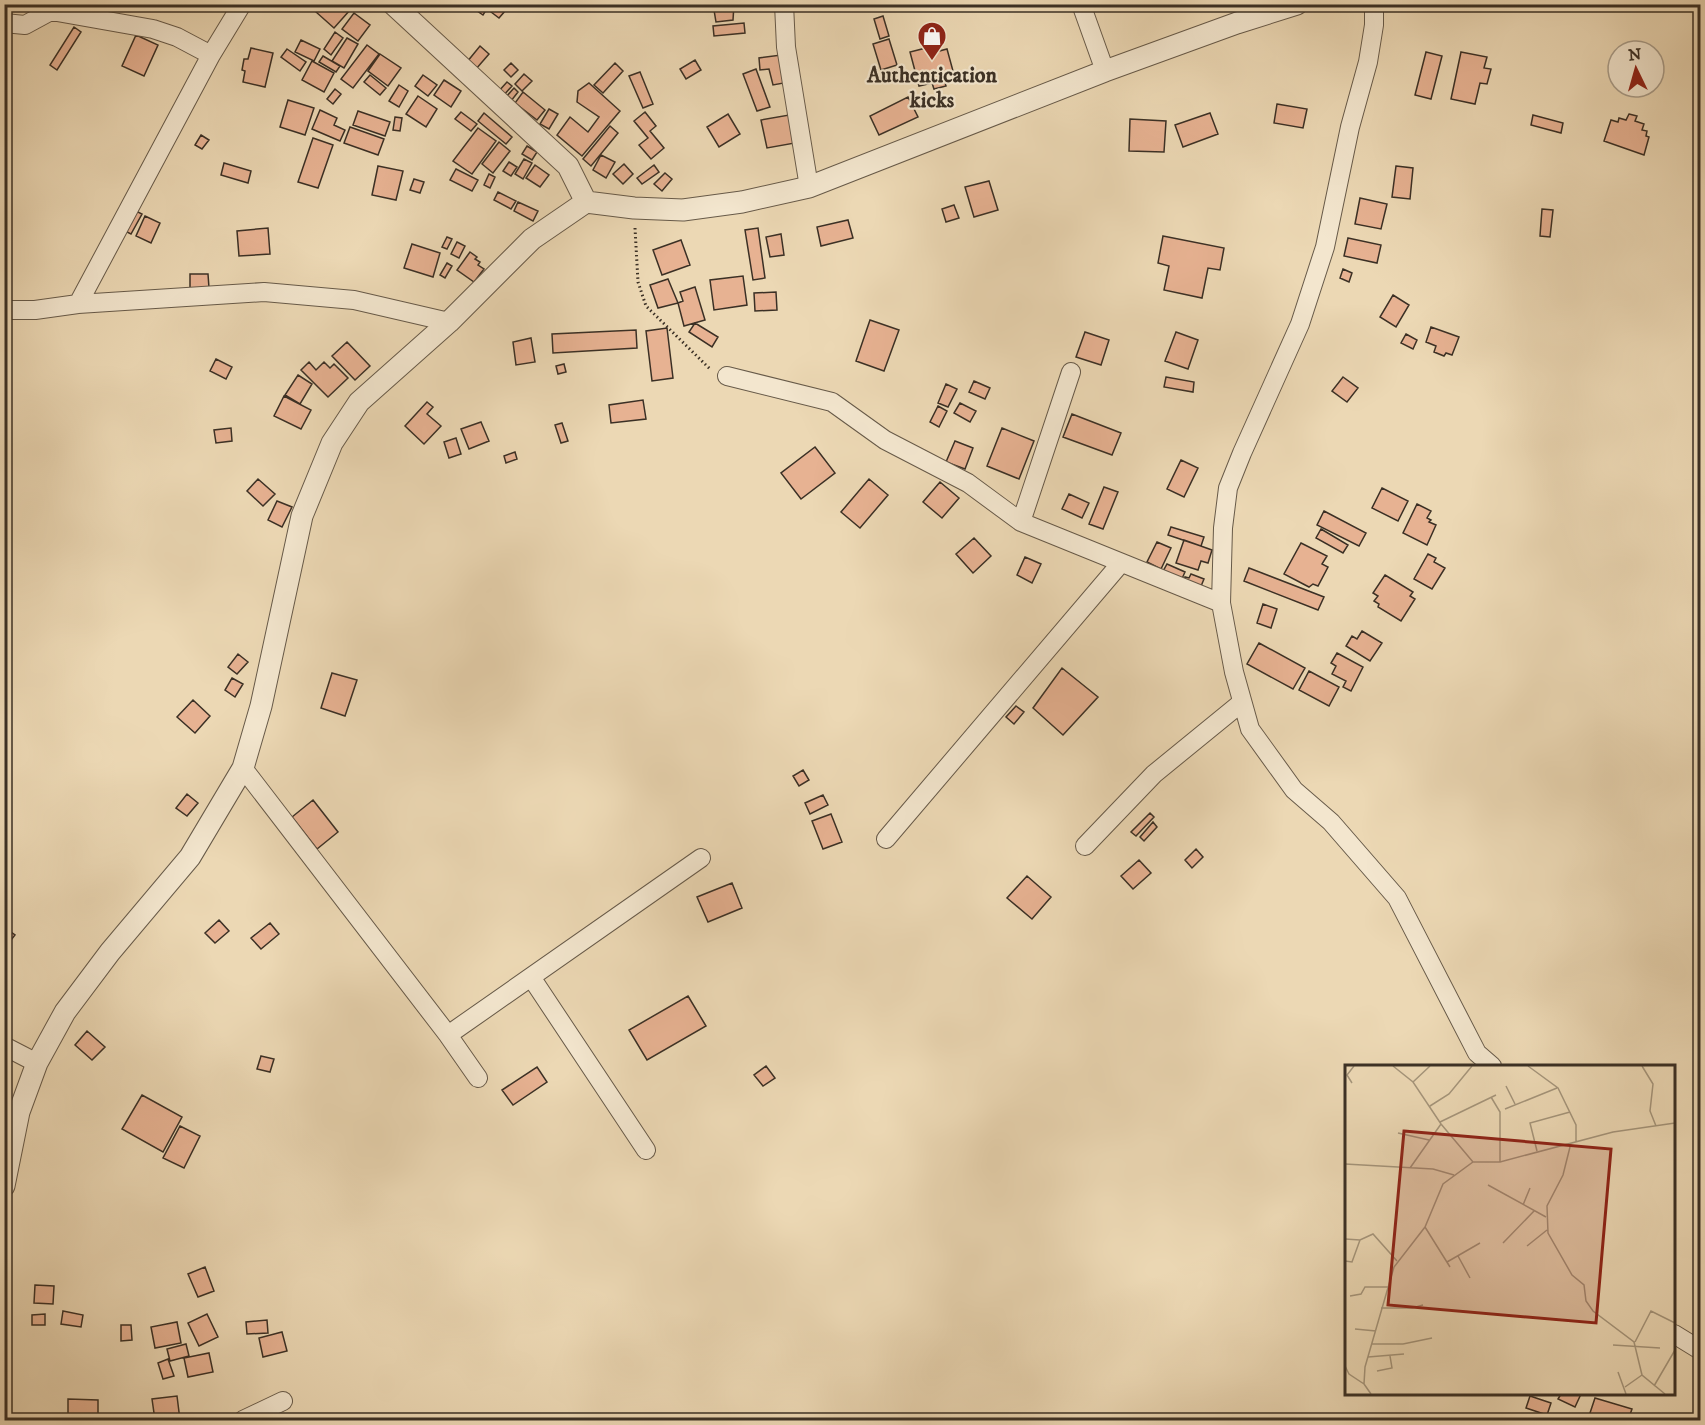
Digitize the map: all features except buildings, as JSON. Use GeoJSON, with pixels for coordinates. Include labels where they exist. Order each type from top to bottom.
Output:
{"type":"FeatureCollection","features":[{"type":"Feature","properties":{"kind":"street"},"geometry":{"type":"LineString","coordinates":[[78,304],[211,55],[242,4]]}},
{"type":"Feature","properties":{"kind":"street"},"geometry":{"type":"LineString","coordinates":[[393,4],[568,166],[586,202]]}},
{"type":"Feature","properties":{"kind":"street"},"geometry":{"type":"LineString","coordinates":[[784,4],[786,47],[809,187]]}},
{"type":"Feature","properties":{"kind":"street"},"geometry":{"type":"LineString","coordinates":[[1081,4],[1105,71]]}},
{"type":"Feature","properties":{"kind":"street"},"geometry":{"type":"LineString","coordinates":[[4,1186],[19,1112],[37,1063],[65,1012],[110,952],[190,857],[243,768],[261,706],[302,516],[332,443],[359,402],[449,322],[532,239],[586,202],[634,208],[683,210],[742,202],[809,187],[1105,71],[1237,23],[1297,4]]}},
{"type":"Feature","properties":{"kind":"street"},"geometry":{"type":"LineString","coordinates":[[1374,4],[1374,25],[1368,62],[1350,127],[1325,247],[1300,324],[1228,488],[1223,528],[1221,603],[1241,703],[1250,729],[1294,790],[1331,822],[1397,898],[1477,1053],[1491,1065]]}},
{"type":"Feature","properties":{"kind":"street"},"geometry":{"type":"LineString","coordinates":[[4,23],[25,24],[49,12],[57,12],[153,29],[177,37],[211,55]]}},
{"type":"Feature","properties":{"kind":"street"},"geometry":{"type":"LineString","coordinates":[[4,310],[35,310],[78,304],[264,292],[354,300],[449,322]]}},
{"type":"Feature","properties":{"kind":"street"},"geometry":{"type":"LineString","coordinates":[[1021,522],[1071,372]]}},
{"type":"Feature","properties":{"kind":"street"},"geometry":{"type":"LineString","coordinates":[[727,376],[832,402],[885,440],[968,483],[1021,522],[1221,603]]}},
{"type":"Feature","properties":{"kind":"street"},"geometry":{"type":"LineString","coordinates":[[886,839],[1121,563]]}},
{"type":"Feature","properties":{"kind":"street"},"geometry":{"type":"LineString","coordinates":[[1085,846],[1154,774],[1241,703]]}},
{"type":"Feature","properties":{"kind":"street"},"geometry":{"type":"LineString","coordinates":[[243,768],[448,1035],[478,1078]]}},
{"type":"Feature","properties":{"kind":"street"},"geometry":{"type":"LineString","coordinates":[[448,1035],[701,858]]}},
{"type":"Feature","properties":{"kind":"street"},"geometry":{"type":"LineString","coordinates":[[531,977],[646,1150]]}},
{"type":"Feature","properties":{"kind":"street"},"geometry":{"type":"LineString","coordinates":[[4,1046],[37,1063]]}},
{"type":"Feature","properties":{"kind":"street"},"geometry":{"type":"LineString","coordinates":[[1675,1335],[1701,1350]]}},
{"type":"Feature","properties":{"kind":"street"},"geometry":{"type":"LineString","coordinates":[[243,1420],[283,1401]]}},
{"type":"Feature","properties":{"kind":"path"},"geometry":{"type":"LineString","coordinates":[[634,208],[638,282],[646,306],[707,368],[727,376]]}},
{"type":"Feature","properties":{"kind":"place","name":"Authentication kicks"},"geometry":{"type":"Point","coordinates":[932,62]}}]}
